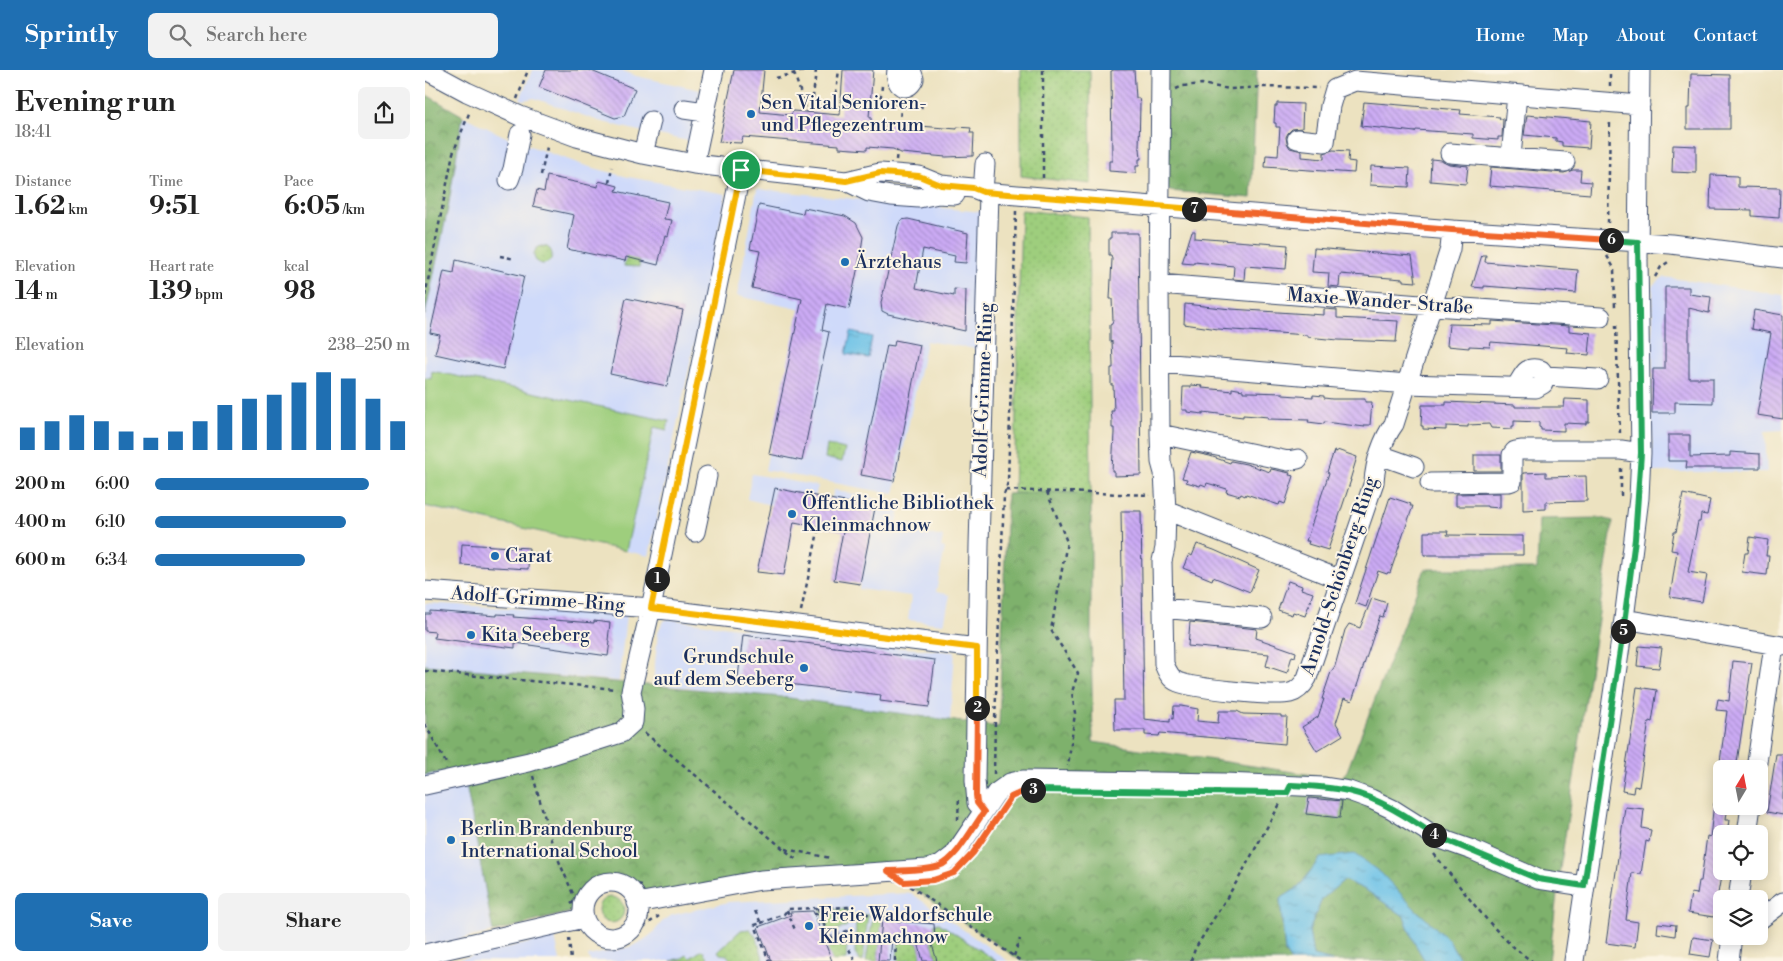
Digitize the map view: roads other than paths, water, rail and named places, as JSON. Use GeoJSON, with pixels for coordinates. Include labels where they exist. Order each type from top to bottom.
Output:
{"type":"FeatureCollection","features":[{"type":"Feature","properties":{"kind":"street"},"geometry":{"type":"LineString","coordinates":[[426,70],[467,92],[520,116],[577,137],[643,154],[694,164],[846,181],[869,192],[891,196],[919,198],[938,194],[973,196],[986,192],[1452,230],[1638,242],[1726,250],[1783,258]]}},
{"type":"Feature","properties":{"kind":"street"},"geometry":{"type":"LineString","coordinates":[[694,164],[714,70]]}},
{"type":"Feature","properties":{"kind":"street","name":"Arnold-Schönberg-Ring"},"geometry":{"type":"LineString","coordinates":[[1161,70],[1159,284],[1160,434],[1166,503],[1165,548],[1162,561],[1164,664],[1169,674],[1177,682],[1257,693],[1291,693],[1298,689],[1307,678],[1375,482],[1375,471],[1380,454],[1388,431],[1394,424],[1433,306],[1450,249],[1452,230]]}},
{"type":"Feature","properties":{"kind":"street"},"geometry":{"type":"LineString","coordinates":[[1574,961],[1635,539],[1641,453],[1638,242],[1640,70]]}},
{"type":"Feature","properties":{"kind":"street"},"geometry":{"type":"LineString","coordinates":[[1297,139],[1325,142],[1330,106],[1335,89],[1355,81],[1640,105]]}},
{"type":"Feature","properties":{"kind":"street"},"geometry":{"type":"LineString","coordinates":[[1511,156],[1517,95]]}},
{"type":"Feature","properties":{"kind":"street"},"geometry":{"type":"LineString","coordinates":[[684,108],[705,112]]}},
{"type":"Feature","properties":{"kind":"street"},"geometry":{"type":"LineString","coordinates":[[643,154],[651,121]]}},
{"type":"Feature","properties":{"kind":"street"},"geometry":{"type":"LineString","coordinates":[[509,180],[520,134]]}},
{"type":"Feature","properties":{"kind":"street"},"geometry":{"type":"LineString","coordinates":[[1450,153],[1491,157],[1511,156],[1565,162]]}},
{"type":"Feature","properties":{"kind":"street","name":"Adolf-Grimme-Ring"},"geometry":{"type":"LineString","coordinates":[[984,812],[977,803],[976,795],[985,164]]}},
{"type":"Feature","properties":{"kind":"street","name":"Adolf-Grimme-Ring"},"geometry":{"type":"LineString","coordinates":[[425,785],[529,762],[621,733],[633,722],[634,709],[631,691],[651,608],[741,170]]}},
{"type":"Feature","properties":{"kind":"street","name":"Maxie-Wander-Straße"},"geometry":{"type":"LineString","coordinates":[[1159,284],[1433,306],[1611,315]]}},
{"type":"Feature","properties":{"kind":"street"},"geometry":{"type":"LineString","coordinates":[[1160,363],[1407,384],[1516,388],[1527,370],[1533,367],[1541,370],[1545,376],[1598,379]]}},
{"type":"Feature","properties":{"kind":"street"},"geometry":{"type":"LineString","coordinates":[[1160,434],[1288,461],[1299,458]]}},
{"type":"Feature","properties":{"kind":"street"},"geometry":{"type":"LineString","coordinates":[[1430,483],[1512,481],[1513,455],[1515,451],[1621,450],[1641,453]]}},
{"type":"Feature","properties":{"kind":"street"},"geometry":{"type":"LineString","coordinates":[[1380,454],[1414,467]]}},
{"type":"Feature","properties":{"kind":"street"},"geometry":{"type":"LineString","coordinates":[[695,532],[707,476]]}},
{"type":"Feature","properties":{"kind":"street"},"geometry":{"type":"LineString","coordinates":[[1166,503],[1341,580]]}},
{"type":"Feature","properties":{"kind":"street","name":"Adolf-Grimme-Ring"},"geometry":{"type":"LineString","coordinates":[[425,591],[774,617],[799,626],[826,625],[977,648]]}},
{"type":"Feature","properties":{"kind":"street"},"geometry":{"type":"LineString","coordinates":[[1163,608],[1262,618]]}},
{"type":"Feature","properties":{"kind":"street"},"geometry":{"type":"LineString","coordinates":[[1624,619],[1778,645],[1758,760]]}},
{"type":"Feature","properties":{"kind":"street"},"geometry":{"type":"LineString","coordinates":[[637,903],[761,880],[927,869],[941,865],[954,855],[996,793],[1010,783],[1023,780],[1291,785],[1349,791],[1391,809],[1438,838],[1472,850],[1538,879],[1584,886]]}},
{"type":"Feature","properties":{"kind":"street"},"geometry":{"type":"LineString","coordinates":[[425,954],[573,924],[588,927],[604,937],[623,936],[636,922],[638,913],[634,895],[621,884],[603,884],[589,893],[583,909],[573,924]]}},
{"type":"Feature","properties":{"kind":"street"},"geometry":{"type":"LineString","coordinates":[[1768,913],[1783,902]]}},
{"type":"Feature","properties":{"kind":"street"},"geometry":{"type":"LineString","coordinates":[[1729,961],[1732,945]]}},
{"type":"Feature","properties":{"kind":"water"},"geometry":{"type":"Polygon","coordinates":[[[851,332],[872,337],[868,358],[846,354],[851,332]]]}},
{"type":"Feature","properties":{"kind":"water"},"geometry":{"type":"Polygon","coordinates":[[[1354,854],[1381,873],[1415,909],[1448,939],[1461,961],[1425,961],[1414,942],[1404,916],[1366,890],[1344,880],[1322,899],[1309,931],[1313,956],[1332,961],[1291,961],[1285,952],[1280,899],[1299,887],[1320,858],[1354,854]]]}},
{"type":"Feature","properties":{"kind":"place","name":"Sen Vital Senioren- und Pflegezentrum"},"geometry":{"type":"Point","coordinates":[751,114]}},
{"type":"Feature","properties":{"kind":"place","name":"Ärztehaus"},"geometry":{"type":"Point","coordinates":[845,262]}},
{"type":"Feature","properties":{"kind":"place","name":"Öffentliche Bibliothek Kleinmachnow"},"geometry":{"type":"Point","coordinates":[792,514]}},
{"type":"Feature","properties":{"kind":"place","name":"Carat"},"geometry":{"type":"Point","coordinates":[495,556]}},
{"type":"Feature","properties":{"kind":"place","name":"Kita Seeberg"},"geometry":{"type":"Point","coordinates":[471,635]}},
{"type":"Feature","properties":{"kind":"place","name":"Grundschule auf dem Seeberg"},"geometry":{"type":"Point","coordinates":[804,668]}},
{"type":"Feature","properties":{"kind":"place","name":"Berlin Brandenburg International School"},"geometry":{"type":"Point","coordinates":[451,840]}},
{"type":"Feature","properties":{"kind":"place","name":"Freie Waldorfschule Kleinmachnow"},"geometry":{"type":"Point","coordinates":[809,926]}}]}
